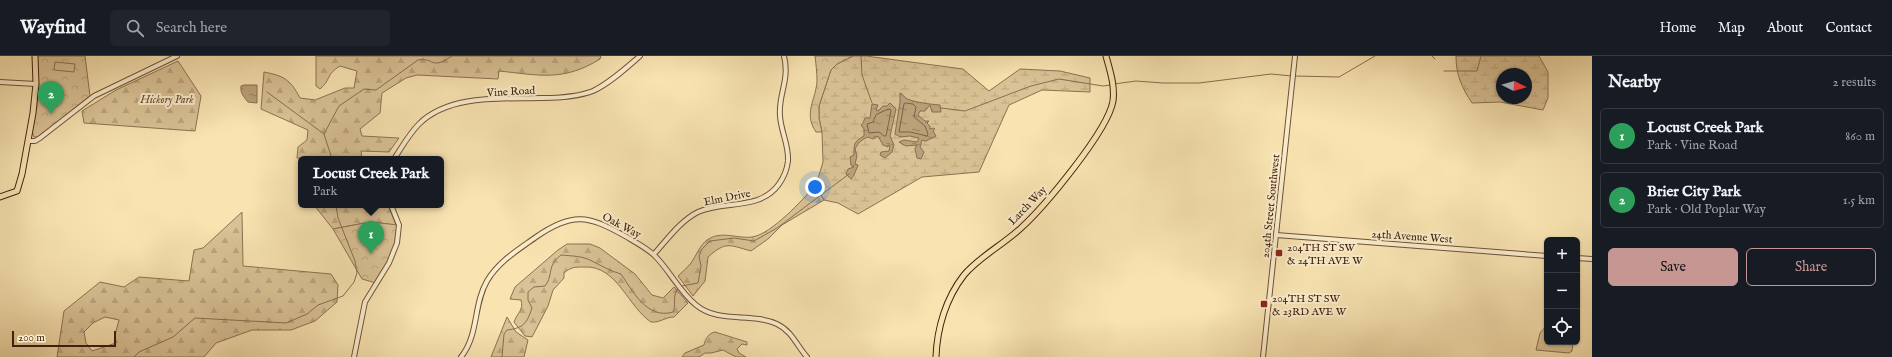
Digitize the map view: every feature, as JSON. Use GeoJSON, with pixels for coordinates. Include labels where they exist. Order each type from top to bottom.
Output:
{"type":"FeatureCollection","features":[{"type":"Feature","properties":{"kind":"main road"},"geometry":{"type":"LineString","coordinates":[[0,197],[17,191],[22,174],[29,141],[36,84],[35,56]]}},
{"type":"Feature","properties":{"kind":"main road","name":"Larch Way"},"geometry":{"type":"LineString","coordinates":[[936,357],[940,323],[951,296],[965,274],[1021,229],[1055,191],[1097,134],[1108,116],[1113,100],[1114,88],[1106,56]]}},
{"type":"Feature","properties":{"kind":"street"},"geometry":{"type":"LineString","coordinates":[[29,141],[35,141],[40,138],[94,96],[177,56]]}},
{"type":"Feature","properties":{"kind":"street","name":"Vine Road"},"geometry":{"type":"LineString","coordinates":[[396,156],[419,124],[432,114],[443,109],[480,101],[560,97],[582,94],[602,85],[640,56]]}},
{"type":"Feature","properties":{"kind":"street","name":"Elm Drive"},"geometry":{"type":"LineString","coordinates":[[654,254],[680,226],[697,213],[712,208],[759,200],[771,192],[780,182],[787,169],[788,156],[780,112],[786,76],[784,56]]}},
{"type":"Feature","properties":{"kind":"street","name":"204th Street Southwest"},"geometry":{"type":"LineString","coordinates":[[1263,357],[1295,56]]}},
{"type":"Feature","properties":{"kind":"street"},"geometry":{"type":"LineString","coordinates":[[0,82],[36,84]]}},
{"type":"Feature","properties":{"kind":"street"},"geometry":{"type":"LineString","coordinates":[[354,357],[365,302],[389,263],[398,243],[398,225],[392,208]]}},
{"type":"Feature","properties":{"kind":"street","name":"Oak Way"},"geometry":{"type":"LineString","coordinates":[[461,357],[471,339],[482,290],[495,269],[514,252],[551,227],[562,222],[578,219],[598,222],[654,254],[677,284],[695,304],[709,312],[722,316],[752,318],[777,324],[792,336],[807,357]]}},
{"type":"Feature","properties":{"kind":"street","name":"24th Avenue West"},"geometry":{"type":"LineString","coordinates":[[1276,236],[1544,256]]}},
{"type":"Feature","properties":{"kind":"street"},"geometry":{"type":"LineString","coordinates":[[1580,258],[1592,260]]}},
{"type":"Feature","properties":{"kind":"green space"},"geometry":{"type":"Polygon","coordinates":[[[37,56],[85,56],[90,96],[38,137],[34,137],[32,132],[37,93],[37,56]]]}},
{"type":"Feature","properties":{"kind":"green space"},"geometry":{"type":"Polygon","coordinates":[[[316,56],[601,56],[600,59],[587,66],[562,74],[539,75],[499,71],[498,79],[417,75],[406,78],[382,93],[380,113],[360,129],[362,136],[399,138],[389,152],[361,151],[362,156],[298,156],[297,158],[298,147],[307,140],[308,130],[261,109],[264,72],[286,79],[293,86],[300,98],[315,100],[345,88],[354,88],[357,71],[340,66],[330,74],[326,83],[320,89],[316,86],[316,56]]]}},
{"type":"Feature","properties":{"kind":"green space"},"geometry":{"type":"Polygon","coordinates":[[[815,56],[853,56],[837,64],[831,70],[819,106],[819,118],[822,132],[816,132],[812,125],[810,113],[817,81],[815,56]]]}},
{"type":"Feature","properties":{"kind":"green space"},"geometry":{"type":"Polygon","coordinates":[[[853,56],[866,56],[963,69],[989,91],[1020,69],[1060,71],[1090,78],[1090,92],[1042,90],[1009,105],[979,172],[922,177],[858,214],[838,203],[824,200],[816,185],[823,162],[819,106],[831,70],[837,64],[853,56]]]}},
{"type":"Feature","properties":{"kind":"green space"},"geometry":{"type":"Polygon","coordinates":[[[1456,56],[1539,56],[1548,72],[1548,98],[1543,110],[1511,104],[1532,104],[1532,68],[1496,68],[1496,102],[1472,103],[1460,81],[1456,56]]]}},
{"type":"Feature","properties":{"kind":"green space","name":"Hickory Park"},"geometry":{"type":"Polygon","coordinates":[[[178,61],[201,96],[195,131],[84,123],[82,111],[116,90],[178,61]]]}},
{"type":"Feature","properties":{"kind":"green space"},"geometry":{"type":"Polygon","coordinates":[[[55,62],[75,64],[74,72],[54,70],[55,62]]]}},
{"type":"Feature","properties":{"kind":"green space"},"geometry":{"type":"Polygon","coordinates":[[[816,185],[824,200],[782,225],[768,239],[751,251],[738,247],[724,246],[708,257],[705,281],[693,296],[678,276],[691,263],[707,240],[712,237],[724,235],[752,237],[760,235],[786,216],[816,185]]]}},
{"type":"Feature","properties":{"kind":"green space"},"geometry":{"type":"Polygon","coordinates":[[[316,208],[389,208],[396,225],[370,222],[333,229],[316,208]]]}},
{"type":"Feature","properties":{"kind":"green space"},"geometry":{"type":"Polygon","coordinates":[[[242,212],[243,266],[331,274],[338,285],[337,302],[315,321],[291,330],[252,330],[216,343],[204,357],[57,357],[64,311],[100,282],[124,287],[139,277],[189,281],[194,250],[203,248],[242,212]],[[105,317],[93,323],[84,332],[86,343],[92,351],[116,343],[115,335],[119,320],[105,317]]]}},
{"type":"Feature","properties":{"kind":"green space"},"geometry":{"type":"Polygon","coordinates":[[[370,222],[399,225],[395,251],[376,283],[362,279],[333,229],[370,222]]]}},
{"type":"Feature","properties":{"kind":"green space"},"geometry":{"type":"Polygon","coordinates":[[[567,244],[590,244],[600,248],[635,274],[652,295],[663,298],[674,287],[688,303],[674,317],[657,322],[651,322],[635,307],[614,280],[605,273],[595,268],[573,268],[564,273],[564,278],[553,290],[548,306],[532,337],[525,336],[514,322],[522,306],[521,300],[510,299],[515,287],[567,244]]]}},
{"type":"Feature","properties":{"kind":"green space"},"geometry":{"type":"Polygon","coordinates":[[[507,317],[516,332],[528,340],[524,357],[491,357],[507,317]]]}},
{"type":"Feature","properties":{"kind":"green space"},"geometry":{"type":"Polygon","coordinates":[[[1544,328],[1544,345],[1573,345],[1572,351],[1569,353],[1536,350],[1540,333],[1544,328]]]}},
{"type":"Feature","properties":{"kind":"green space"},"geometry":{"type":"Polygon","coordinates":[[[715,332],[747,342],[747,345],[742,344],[737,349],[739,353],[746,357],[736,357],[723,350],[705,353],[699,357],[682,357],[685,353],[704,345],[708,337],[715,332]]]}},
{"type":"Feature","properties":{"kind":"water"},"geometry":{"type":"Polygon","coordinates":[[[257,85],[257,103],[248,102],[244,97],[241,86],[257,85]]]}},
{"type":"Feature","properties":{"kind":"water"},"geometry":{"type":"Polygon","coordinates":[[[900,93],[907,99],[940,105],[941,112],[932,112],[930,105],[925,111],[920,111],[918,115],[925,121],[929,121],[927,123],[930,126],[930,129],[935,129],[933,131],[936,136],[926,141],[922,140],[920,147],[924,152],[921,159],[917,158],[915,148],[917,145],[906,146],[899,142],[904,140],[917,142],[919,138],[910,136],[900,137],[895,134],[900,93]]]}},
{"type":"Feature","properties":{"kind":"water"},"geometry":{"type":"Polygon","coordinates":[[[890,103],[896,109],[890,136],[894,145],[892,152],[885,158],[880,155],[881,152],[889,151],[890,146],[888,145],[888,147],[883,145],[878,136],[873,139],[868,137],[864,139],[855,149],[857,156],[855,164],[858,165],[851,179],[846,174],[848,169],[854,167],[851,165],[850,157],[854,155],[855,144],[864,136],[864,129],[861,125],[865,118],[870,118],[872,104],[878,105],[876,110],[878,111],[883,106],[887,106],[890,103]]]}},
{"type":"Feature","properties":{"kind":"waterway"},"geometry":{"type":"LineString","coordinates":[[324,134],[339,106],[364,89],[376,90],[418,60],[427,60],[440,63],[452,56]]}},
{"type":"Feature","properties":{"kind":"waterway"},"geometry":{"type":"LineString","coordinates":[[861,56],[862,75],[872,103]]}},
{"type":"Feature","properties":{"kind":"waterway"},"geometry":{"type":"LineString","coordinates":[[1295,76],[1339,77],[1375,56]]}},
{"type":"Feature","properties":{"kind":"waterway"},"geometry":{"type":"LineString","coordinates":[[1432,56],[1435,59]]}},
{"type":"Feature","properties":{"kind":"waterway"},"geometry":{"type":"LineString","coordinates":[[1444,71],[1477,71],[1481,56]]}},
{"type":"Feature","properties":{"kind":"waterway"},"geometry":{"type":"LineString","coordinates":[[1114,84],[1136,81],[1199,83],[1271,74],[1292,76]]}},
{"type":"Feature","properties":{"kind":"waterway"},"geometry":{"type":"LineString","coordinates":[[941,108],[965,111],[1031,86],[1059,79],[1103,86],[1111,85]]}},
{"type":"Feature","properties":{"kind":"waterway"},"geometry":{"type":"LineString","coordinates":[[267,92],[324,134],[331,156]]}},
{"type":"Feature","properties":{"kind":"waterway"},"geometry":{"type":"LineString","coordinates":[[682,286],[698,283],[701,266],[699,256],[702,249],[710,241],[734,238],[754,241],[777,228],[849,174]]}},
{"type":"Feature","properties":{"kind":"waterway"},"geometry":{"type":"LineString","coordinates":[[134,357],[139,352],[173,337],[195,318],[286,323],[307,314],[318,305],[343,296],[354,282],[357,273],[355,261],[338,218],[336,208]]}},
{"type":"Feature","properties":{"kind":"waterway"},"geometry":{"type":"LineString","coordinates":[[502,357],[504,334],[507,330],[517,328],[524,324],[530,313],[532,308],[528,300],[528,292],[534,287],[545,286],[548,282],[553,263],[561,255],[585,258],[621,274],[641,302],[655,312],[673,312],[675,294],[679,288]]}},
{"type":"Feature","properties":{"kind":"place","name":"Brier City Park"},"geometry":{"type":"Point","coordinates":[51,114]}},
{"type":"Feature","properties":{"kind":"place","name":"204TH ST SW & 24TH AVE W"},"geometry":{"type":"Point","coordinates":[1279,253]}},
{"type":"Feature","properties":{"kind":"place","name":"Locust Creek Park"},"geometry":{"type":"Point","coordinates":[371,254]}},
{"type":"Feature","properties":{"kind":"place","name":"204TH ST SW & 23RD AVE W"},"geometry":{"type":"Point","coordinates":[1264,304]}}]}
